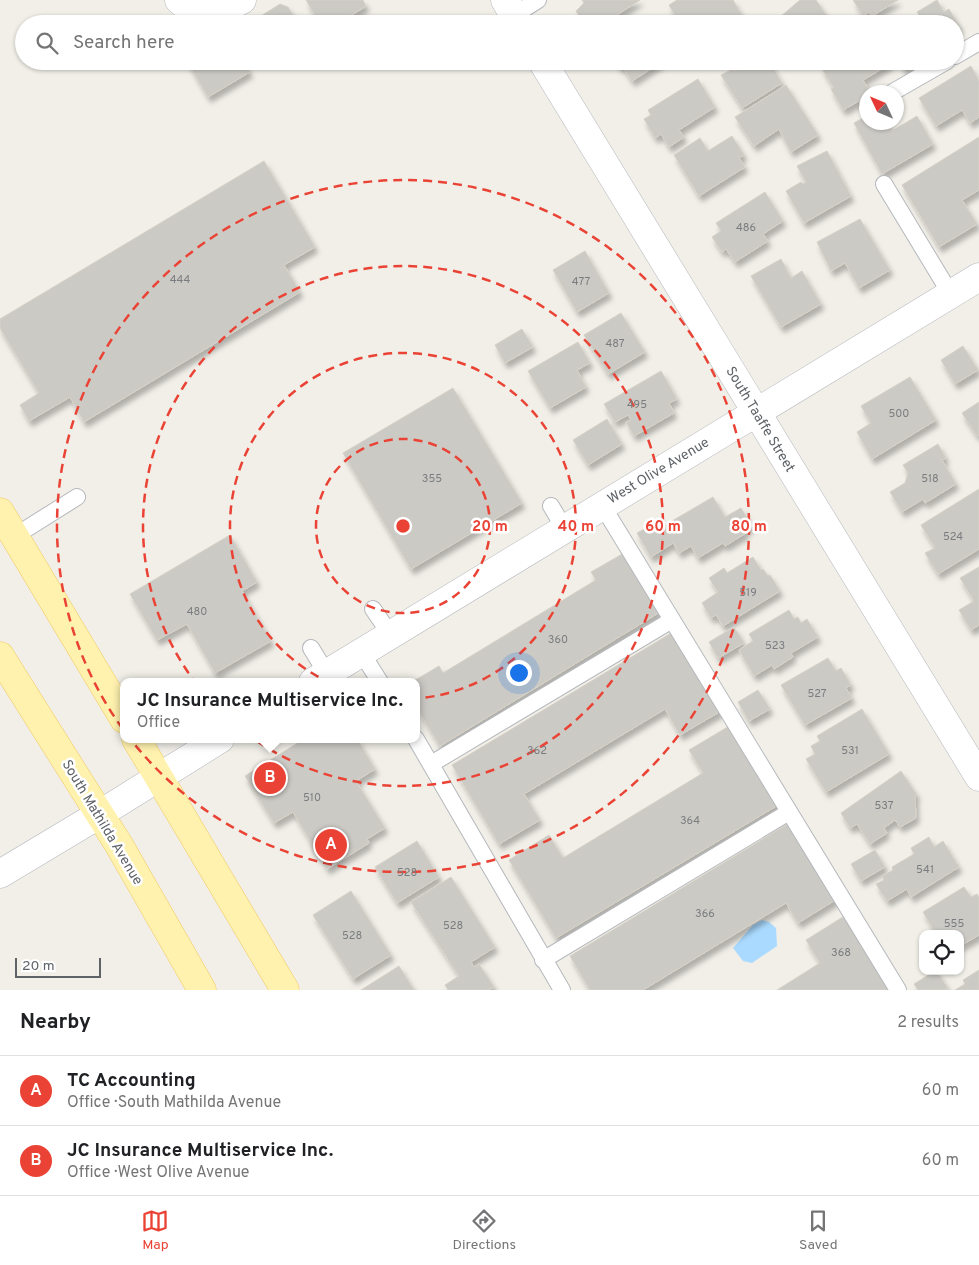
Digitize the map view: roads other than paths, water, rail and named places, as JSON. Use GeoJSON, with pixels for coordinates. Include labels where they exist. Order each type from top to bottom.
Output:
{"type":"FeatureCollection","features":[{"type":"Feature","properties":{"kind":"main road"},"geometry":{"type":"LineString","coordinates":[[0,512],[120,712]]}},
{"type":"Feature","properties":{"kind":"main road","name":"South Mathilda Avenue"},"geometry":{"type":"LineString","coordinates":[[0,656],[100,814],[202,990]]}},
{"type":"Feature","properties":{"kind":"main road"},"geometry":{"type":"LineString","coordinates":[[138,743],[285,990]]}},
{"type":"Feature","properties":{"kind":"street"},"geometry":{"type":"LineString","coordinates":[[179,0],[186,7],[206,10],[229,8],[242,0]]}},
{"type":"Feature","properties":{"kind":"street","name":"South Taaffe Street"},"geometry":{"type":"LineString","coordinates":[[548,70],[979,777]]}},
{"type":"Feature","properties":{"kind":"street","name":"West Olive Avenue"},"geometry":{"type":"LineString","coordinates":[[320,678],[390,634],[558,517],[602,505],[979,277]]}},
{"type":"Feature","properties":{"kind":"street"},"geometry":{"type":"LineString","coordinates":[[0,874],[158,779],[214,743]]}},
{"type":"Feature","properties":{"kind":"lane"},"geometry":{"type":"LineString","coordinates":[[512,13],[538,0]]}},
{"type":"Feature","properties":{"kind":"lane"},"geometry":{"type":"LineString","coordinates":[[964,51],[979,42]]}},
{"type":"Feature","properties":{"kind":"lane"},"geometry":{"type":"LineString","coordinates":[[904,86],[931,70]]}},
{"type":"Feature","properties":{"kind":"lane"},"geometry":{"type":"LineString","coordinates":[[884,184],[950,293]]}},
{"type":"Feature","properties":{"kind":"lane"},"geometry":{"type":"LineString","coordinates":[[15,536],[76,498]]}},
{"type":"Feature","properties":{"kind":"lane"},"geometry":{"type":"LineString","coordinates":[[602,505],[898,990]]}},
{"type":"Feature","properties":{"kind":"lane"},"geometry":{"type":"LineString","coordinates":[[374,609],[390,634]]}},
{"type":"Feature","properties":{"kind":"lane"},"geometry":{"type":"LineString","coordinates":[[431,764],[672,620]]}},
{"type":"Feature","properties":{"kind":"lane"},"geometry":{"type":"LineString","coordinates":[[311,648],[320,678]]}},
{"type":"Feature","properties":{"kind":"lane"},"geometry":{"type":"LineString","coordinates":[[361,652],[377,678]]}},
{"type":"Feature","properties":{"kind":"lane"},"geometry":{"type":"LineString","coordinates":[[418,743],[562,990]]}},
{"type":"Feature","properties":{"kind":"lane"},"geometry":{"type":"LineString","coordinates":[[543,960],[789,812]]}},
{"type":"Feature","properties":{"kind":"water"},"geometry":{"type":"Polygon","coordinates":[[[762,920],[769,922],[776,928],[777,946],[752,963],[743,961],[733,948],[753,925],[762,920]]]}},
{"type":"Feature","properties":{"kind":"place","name":"JC Insurance Multiservice Inc."},"geometry":{"type":"Point","coordinates":[270,778]}},
{"type":"Feature","properties":{"kind":"place","name":"TC Accounting"},"geometry":{"type":"Point","coordinates":[331,845]}}]}
